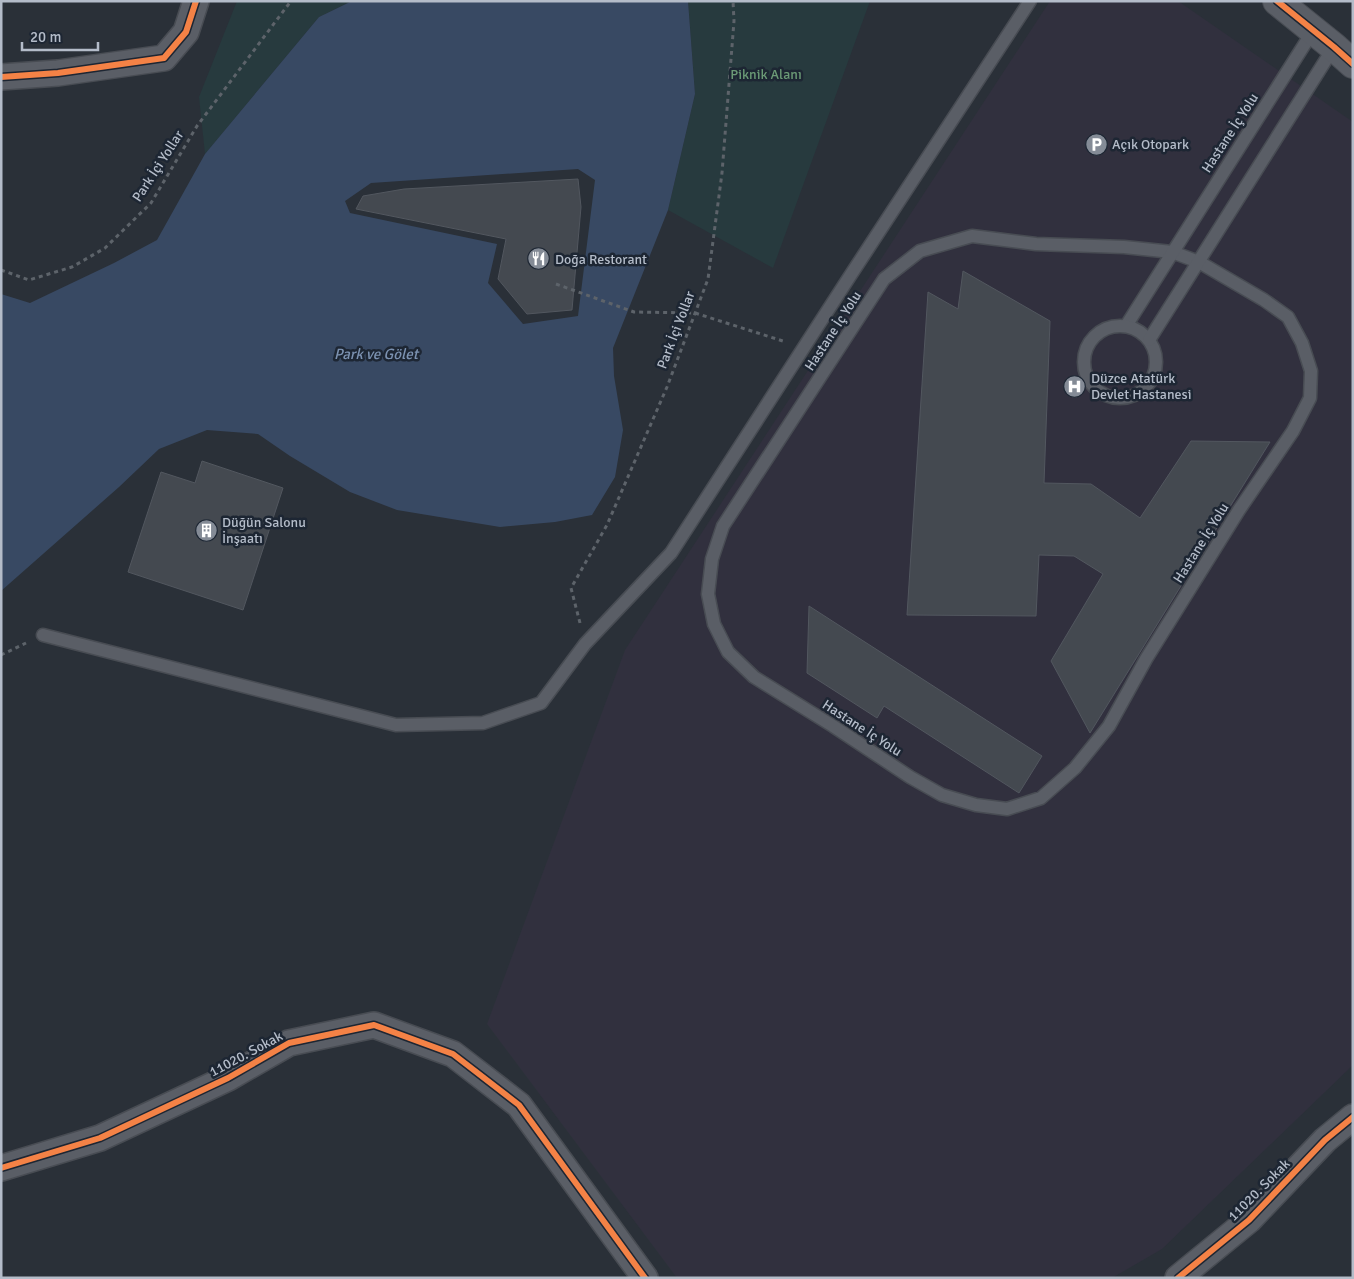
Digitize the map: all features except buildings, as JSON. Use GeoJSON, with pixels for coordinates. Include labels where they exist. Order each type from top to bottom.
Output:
{"type":"FeatureCollection","features":[{"type":"Feature","properties":{"kind":"street"},"geometry":{"type":"LineString","coordinates":[[1,77],[58,73],[164,58],[186,32],[196,1]]}},
{"type":"Feature","properties":{"kind":"street"},"geometry":{"type":"LineString","coordinates":[[1277,1],[1344,55]]}},
{"type":"Feature","properties":{"kind":"street","name":"11020. Sokak"},"geometry":{"type":"LineString","coordinates":[[1,1168],[100,1138],[228,1078],[289,1043],[374,1025],[453,1054],[519,1105],[645,1278]]}},
{"type":"Feature","properties":{"kind":"street","name":"11020. Sokak"},"geometry":{"type":"LineString","coordinates":[[1178,1278],[1248,1220],[1325,1140],[1353,1117]]}},
{"type":"Feature","properties":{"kind":"lane"},"geometry":{"type":"LineString","coordinates":[[43,635],[396,725],[484,723],[541,703],[585,644],[671,553],[1030,1]]}},
{"type":"Feature","properties":{"kind":"lane","name":"Hastane İç Yolu"},"geometry":{"type":"LineString","coordinates":[[1126,326],[1313,31]]}},
{"type":"Feature","properties":{"kind":"lane"},"geometry":{"type":"LineString","coordinates":[[1150,340],[1199,262],[1344,55]]}},
{"type":"Feature","properties":{"kind":"lane","name":"Hastane İç Yolu"},"geometry":{"type":"LineString","coordinates":[[972,236],[1036,244],[1124,247],[1172,252],[1199,262],[1256,295],[1288,317],[1302,343],[1310,371],[1310,398],[1293,431],[1239,510],[1146,659],[1109,726],[1075,768],[1041,798],[1007,809],[976,805],[942,795],[910,777],[754,677],[728,652],[714,624],[708,594],[712,559],[723,526],[884,279],[920,251],[972,236]]}},
{"type":"Feature","properties":{"kind":"lane"},"geometry":{"type":"LineString","coordinates":[[1114,326],[1126,326],[1140,332],[1150,340],[1155,354],[1156,367],[1151,381],[1142,390],[1134,395],[1121,398],[1103,394],[1090,382],[1085,373],[1084,360],[1088,344],[1096,334],[1114,326]]}},
{"type":"Feature","properties":{"kind":"path"},"geometry":{"type":"LineString","coordinates":[[556,284],[634,312],[695,313],[803,348]]}},
{"type":"Feature","properties":{"kind":"path"},"geometry":{"type":"LineString","coordinates":[[1,655],[43,635]]}},
{"type":"Feature","properties":{"kind":"shaded area","name":"Düzce Atatürk Devlet Hastanesi"},"geometry":{"type":"Polygon","coordinates":[[[1050,1],[1178,1],[1353,122],[1353,1065],[1162,1249],[1112,1278],[677,1278],[487,1024],[625,650],[1050,1]]]}},
{"type":"Feature","properties":{"kind":"green space"},"geometry":{"type":"Polygon","coordinates":[[[237,1],[352,1],[319,17],[205,154],[199,97],[237,1]]]}},
{"type":"Feature","properties":{"kind":"green space","name":"Piknik Alanı"},"geometry":{"type":"Polygon","coordinates":[[[688,1],[870,1],[773,268],[668,210],[695,94],[688,1]]]}},
{"type":"Feature","properties":{"kind":"water","name":"Park ve Gölet"},"geometry":{"type":"Polygon","coordinates":[[[352,1],[688,1],[695,94],[668,210],[613,348],[614,376],[623,430],[615,477],[592,515],[555,522],[500,527],[397,510],[350,492],[290,456],[258,434],[207,430],[159,449],[119,487],[1,591],[1,294],[30,303],[157,240],[205,154],[319,17],[352,1]],[[578,169],[371,183],[345,201],[350,213],[497,244],[488,283],[523,324],[578,316],[595,180],[578,169]]]}},
{"type":"Feature","properties":{"kind":"cycle path"},"geometry":{"type":"LineString","coordinates":[[1,77],[58,73],[164,58],[186,32],[196,1]]}},
{"type":"Feature","properties":{"kind":"cycle path"},"geometry":{"type":"LineString","coordinates":[[1277,1],[1353,64]]}},
{"type":"Feature","properties":{"kind":"cycle path"},"geometry":{"type":"LineString","coordinates":[[1,1168],[100,1138],[228,1078],[289,1043],[374,1025],[453,1054],[519,1105],[645,1278]]}},
{"type":"Feature","properties":{"kind":"cycle path"},"geometry":{"type":"LineString","coordinates":[[1178,1278],[1249,1220],[1325,1140],[1353,1117]]}},
{"type":"Feature","properties":{"kind":"place","name":"Açık Otopark"},"geometry":{"type":"Point","coordinates":[1096,144]}},
{"type":"Feature","properties":{"kind":"place","name":"Doğa Restorant"},"geometry":{"type":"Point","coordinates":[539,259]}},
{"type":"Feature","properties":{"kind":"place","name":"Düzce Atatürk Devlet Hastanesi"},"geometry":{"type":"Point","coordinates":[1075,386]}},
{"type":"Feature","properties":{"kind":"place","name":"Düğün Salonu İnşaatı"},"geometry":{"type":"Point","coordinates":[206,530]}}]}
